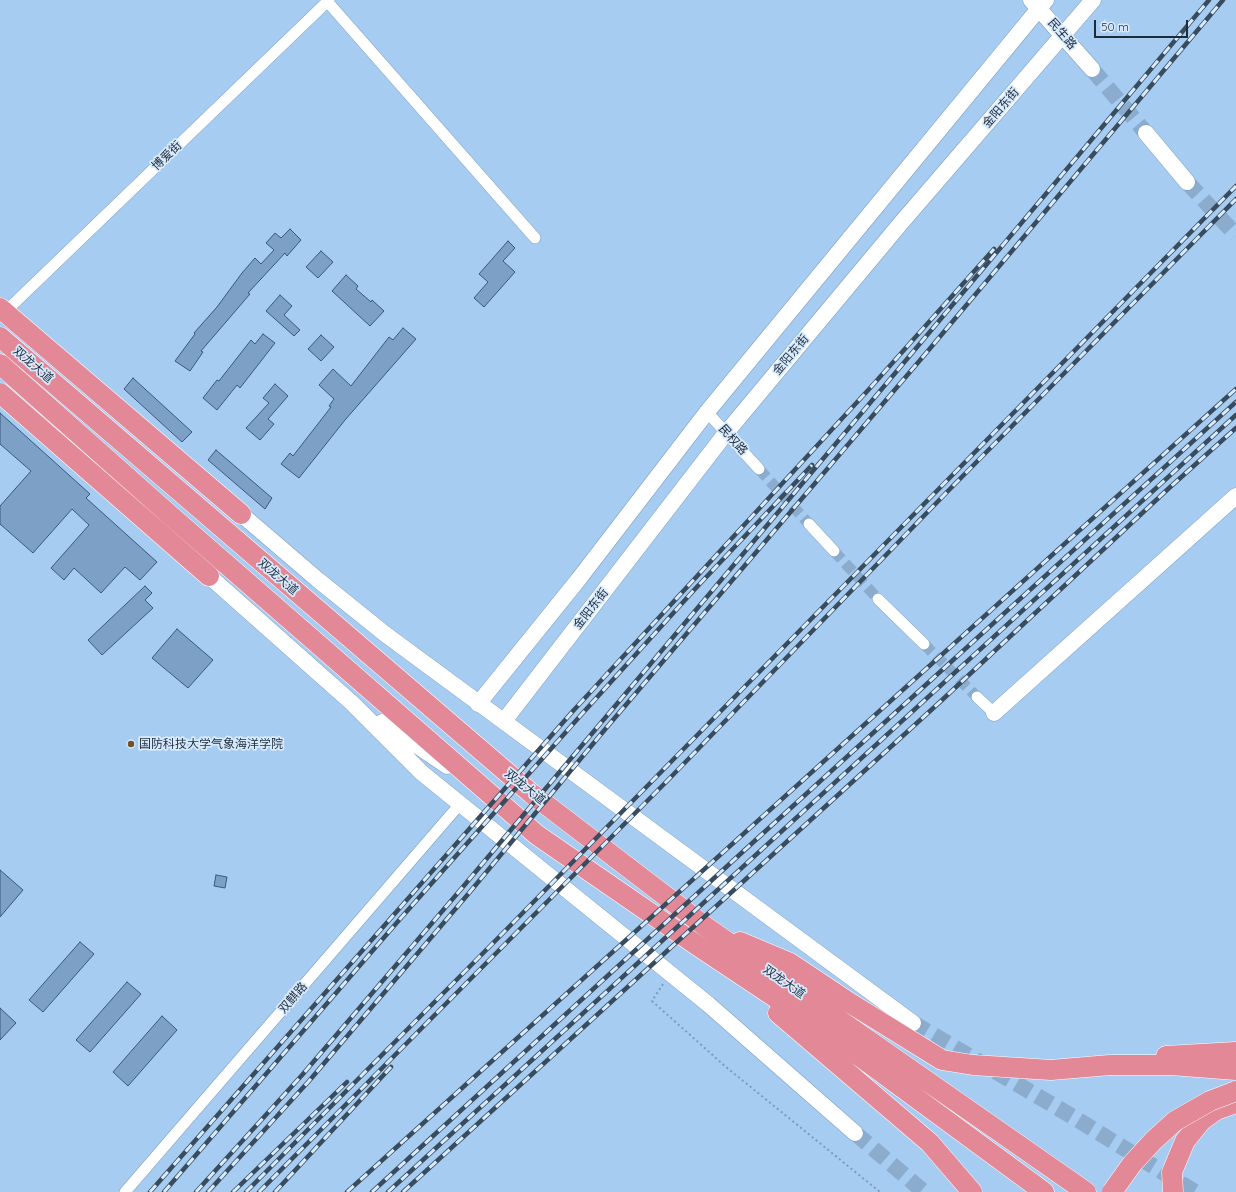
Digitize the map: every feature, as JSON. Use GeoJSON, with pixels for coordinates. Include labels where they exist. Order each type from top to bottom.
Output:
{"type":"FeatureCollection","features":[{"type":"Feature","properties":{"kind":"highway","name":"双龙大道"},"geometry":{"type":"LineString","coordinates":[[3,310],[241,514]]}},
{"type":"Feature","properties":{"kind":"highway","name":"双龙大道"},"geometry":{"type":"LineString","coordinates":[[0,337],[532,794],[706,927],[1086,1192]]}},
{"type":"Feature","properties":{"kind":"highway","name":"双龙大道"},"geometry":{"type":"LineString","coordinates":[[0,364],[171,516],[537,835],[698,946],[821,1028],[1044,1192]]}},
{"type":"Feature","properties":{"kind":"highway"},"geometry":{"type":"LineString","coordinates":[[0,393],[209,576]]}},
{"type":"Feature","properties":{"kind":"highway"},"geometry":{"type":"LineString","coordinates":[[706,927],[790,963],[850,1003],[942,1060],[973,1065],[1051,1070],[1090,1066],[1171,1065],[1236,1070]]}},
{"type":"Feature","properties":{"kind":"highway"},"geometry":{"type":"LineString","coordinates":[[698,946],[826,1052],[930,1143],[972,1192]]}},
{"type":"Feature","properties":{"kind":"highway"},"geometry":{"type":"LineString","coordinates":[[1090,1066],[1125,1059],[1197,1053],[1236,1052]]}},
{"type":"Feature","properties":{"kind":"highway"},"geometry":{"type":"LineString","coordinates":[[1112,1192],[1132,1164],[1153,1141],[1175,1121],[1210,1101],[1236,1091]]}},
{"type":"Feature","properties":{"kind":"highway"},"geometry":{"type":"LineString","coordinates":[[1173,1192],[1172,1172],[1185,1141],[1202,1120],[1216,1110],[1236,1103]]}},
{"type":"Feature","properties":{"kind":"street"},"geometry":{"type":"LineString","coordinates":[[328,0],[535,238]]}},
{"type":"Feature","properties":{"kind":"street","name":"博爱街"},"geometry":{"type":"LineString","coordinates":[[3,310],[328,0]]}},
{"type":"Feature","properties":{"kind":"street","name":"金阳东街"},"geometry":{"type":"LineString","coordinates":[[504,721],[726,433],[901,223],[1093,0]]}},
{"type":"Feature","properties":{"kind":"street","name":"民生路"},"geometry":{"type":"LineString","coordinates":[[1039,3],[1063,35],[1092,69]]}},
{"type":"Feature","properties":{"kind":"street"},"geometry":{"type":"LineString","coordinates":[[478,704],[578,580],[707,412],[1039,3]]}},
{"type":"Feature","properties":{"kind":"street"},"geometry":{"type":"LineString","coordinates":[[1146,133],[1187,182]]}},
{"type":"Feature","properties":{"kind":"street","name":"民权路"},"geometry":{"type":"LineString","coordinates":[[707,412],[759,469]]}},
{"type":"Feature","properties":{"kind":"street"},"geometry":{"type":"LineString","coordinates":[[977,697],[994,713],[1236,496]]}},
{"type":"Feature","properties":{"kind":"street"},"geometry":{"type":"LineString","coordinates":[[241,514],[367,619],[478,704],[504,721],[913,1024]]}},
{"type":"Feature","properties":{"kind":"street"},"geometry":{"type":"LineString","coordinates":[[809,524],[834,551]]}},
{"type":"Feature","properties":{"kind":"street"},"geometry":{"type":"LineString","coordinates":[[209,576],[352,703],[422,773],[708,1004],[855,1133]]}},
{"type":"Feature","properties":{"kind":"street"},"geometry":{"type":"LineString","coordinates":[[878,599],[924,644]]}},
{"type":"Feature","properties":{"kind":"street"},"geometry":{"type":"LineString","coordinates":[[352,703],[495,798]]}},
{"type":"Feature","properties":{"kind":"street","name":"双麒路"},"geometry":{"type":"LineString","coordinates":[[125,1192],[460,804]]}},
{"type":"Feature","properties":{"kind":"path"},"geometry":{"type":"LineString","coordinates":[[671,974],[652,1001],[726,1067],[880,1192]]}},
{"type":"Feature","properties":{"kind":"building"},"geometry":{"type":"Polygon","coordinates":[[[290,229],[301,240],[287,256],[285,253],[248,293],[250,294],[201,351],[203,352],[190,371],[175,361],[195,334],[194,333],[217,307],[255,258],[261,264],[274,250],[266,243],[275,233],[281,238],[290,229]]]}},
{"type":"Feature","properties":{"kind":"building"},"geometry":{"type":"Polygon","coordinates":[[[508,241],[515,248],[503,261],[515,272],[484,307],[474,298],[488,282],[479,274],[508,241]]]}},
{"type":"Feature","properties":{"kind":"building"},"geometry":{"type":"Polygon","coordinates":[[[321,251],[333,262],[318,278],[306,267],[321,251]]]}},
{"type":"Feature","properties":{"kind":"building"},"geometry":{"type":"Polygon","coordinates":[[[346,275],[358,286],[356,289],[371,302],[372,300],[384,311],[370,326],[332,291],[346,275]]]}},
{"type":"Feature","properties":{"kind":"building"},"geometry":{"type":"Polygon","coordinates":[[[280,295],[292,306],[284,315],[300,330],[294,336],[266,311],[280,295]]]}},
{"type":"Feature","properties":{"kind":"building"},"geometry":{"type":"Polygon","coordinates":[[[403,328],[416,339],[345,420],[299,478],[281,464],[290,453],[293,456],[331,407],[329,406],[334,399],[319,385],[333,369],[351,386],[389,337],[393,340],[403,328]]]}},
{"type":"Feature","properties":{"kind":"building"},"geometry":{"type":"Polygon","coordinates":[[[263,334],[275,343],[240,388],[237,385],[217,410],[203,398],[217,380],[219,381],[251,340],[255,344],[263,334]]]}},
{"type":"Feature","properties":{"kind":"building"},"geometry":{"type":"Polygon","coordinates":[[[321,335],[334,347],[321,361],[308,349],[321,335]]]}},
{"type":"Feature","properties":{"kind":"building"},"geometry":{"type":"Polygon","coordinates":[[[133,378],[192,432],[182,442],[124,389],[133,378]]]}},
{"type":"Feature","properties":{"kind":"building"},"geometry":{"type":"Polygon","coordinates":[[[275,384],[288,396],[268,419],[274,424],[260,440],[246,428],[269,403],[263,398],[275,384]]]}},
{"type":"Feature","properties":{"kind":"building"},"geometry":{"type":"Polygon","coordinates":[[[0,413],[90,494],[86,498],[157,562],[140,580],[125,567],[101,593],[74,568],[64,580],[51,568],[89,525],[72,509],[33,553],[0,524],[0,506],[31,471],[0,444],[0,413]]]}},
{"type":"Feature","properties":{"kind":"building"},"geometry":{"type":"Polygon","coordinates":[[[216,450],[272,498],[265,509],[208,460],[216,450]]]}},
{"type":"Feature","properties":{"kind":"building"},"geometry":{"type":"Polygon","coordinates":[[[145,586],[152,593],[145,600],[153,608],[102,655],[88,640],[145,586]]]}},
{"type":"Feature","properties":{"kind":"building"},"geometry":{"type":"Polygon","coordinates":[[[177,629],[213,660],[188,688],[152,658],[177,629]]]}},
{"type":"Feature","properties":{"kind":"building"},"geometry":{"type":"Polygon","coordinates":[[[0,870],[23,890],[0,917],[0,870]]]}},
{"type":"Feature","properties":{"kind":"building"},"geometry":{"type":"Polygon","coordinates":[[[216,875],[227,877],[225,888],[214,886],[216,875]]]}},
{"type":"Feature","properties":{"kind":"building"},"geometry":{"type":"Polygon","coordinates":[[[80,942],[94,954],[43,1012],[29,1000],[80,942]]]}},
{"type":"Feature","properties":{"kind":"building"},"geometry":{"type":"Polygon","coordinates":[[[127,982],[141,994],[90,1052],[76,1040],[127,982]]]}},
{"type":"Feature","properties":{"kind":"building"},"geometry":{"type":"Polygon","coordinates":[[[0,1008],[16,1023],[0,1040],[0,1008]]]}},
{"type":"Feature","properties":{"kind":"building"},"geometry":{"type":"Polygon","coordinates":[[[162,1016],[177,1030],[128,1086],[113,1072],[162,1016]]]}},
{"type":"Feature","properties":{"kind":"tunnel"},"geometry":{"type":"LineString","coordinates":[[1092,69],[1146,133]]}},
{"type":"Feature","properties":{"kind":"tunnel"},"geometry":{"type":"LineString","coordinates":[[1187,182],[1236,235]]}},
{"type":"Feature","properties":{"kind":"tunnel"},"geometry":{"type":"LineString","coordinates":[[759,469],[809,524]]}},
{"type":"Feature","properties":{"kind":"tunnel"},"geometry":{"type":"LineString","coordinates":[[834,551],[878,599]]}},
{"type":"Feature","properties":{"kind":"tunnel"},"geometry":{"type":"LineString","coordinates":[[924,644],[977,697]]}},
{"type":"Feature","properties":{"kind":"tunnel"},"geometry":{"type":"LineString","coordinates":[[913,1023],[1075,1118],[1195,1192]]}},
{"type":"Feature","properties":{"kind":"tunnel"},"geometry":{"type":"LineString","coordinates":[[855,1133],[924,1192]]}},
{"type":"Feature","properties":{"kind":"railway"},"geometry":{"type":"LineString","coordinates":[[196,1192],[303,1074],[462,888],[1209,0]]}},
{"type":"Feature","properties":{"kind":"railway"},"geometry":{"type":"LineString","coordinates":[[208,1192],[309,1081],[469,893],[607,727],[927,352],[1223,0]]}},
{"type":"Feature","properties":{"kind":"railway"},"geometry":{"type":"LineString","coordinates":[[246,1192],[505,931],[1236,186]]}},
{"type":"Feature","properties":{"kind":"railway"},"geometry":{"type":"LineString","coordinates":[[259,1192],[669,779],[947,492],[1236,199]]}},
{"type":"Feature","properties":{"kind":"railway"},"geometry":{"type":"LineString","coordinates":[[150,1192],[573,711],[871,387],[994,249]]}},
{"type":"Feature","properties":{"kind":"railway"},"geometry":{"type":"LineString","coordinates":[[347,1192],[1236,389]]}},
{"type":"Feature","properties":{"kind":"railway"},"geometry":{"type":"LineString","coordinates":[[372,1192],[1236,402]]}},
{"type":"Feature","properties":{"kind":"railway"},"geometry":{"type":"LineString","coordinates":[[388,1192],[1236,415]]}},
{"type":"Feature","properties":{"kind":"railway"},"geometry":{"type":"LineString","coordinates":[[403,1192],[941,701],[1168,489],[1236,428]]}},
{"type":"Feature","properties":{"kind":"railway"},"geometry":{"type":"LineString","coordinates":[[164,1192],[400,919],[581,715],[695,589],[812,465]]}},
{"type":"Feature","properties":{"kind":"railway"},"geometry":{"type":"LineString","coordinates":[[275,1192],[391,1067]]}},
{"type":"Feature","properties":{"kind":"railway"},"geometry":{"type":"LineString","coordinates":[[233,1192],[347,1082]]}},
{"type":"Feature","properties":{"kind":"place","name":"国防科技大学气象海洋学院"},"geometry":{"type":"Point","coordinates":[131,744]}}]}
